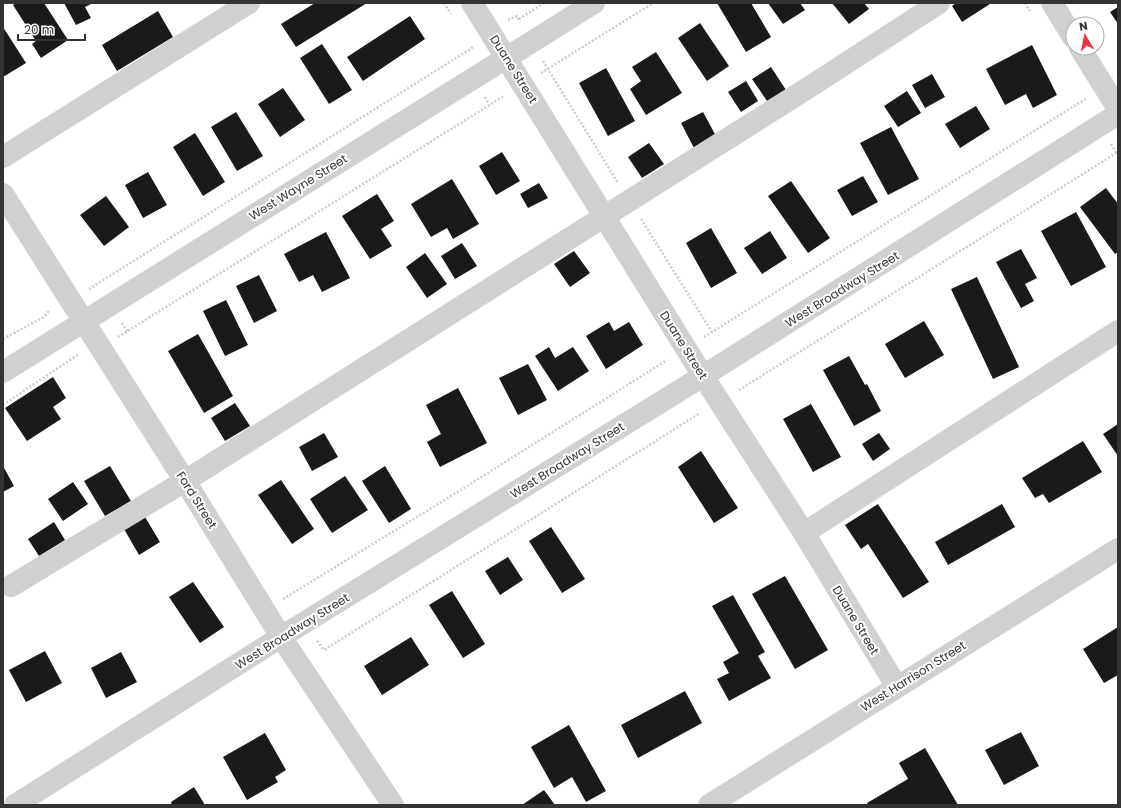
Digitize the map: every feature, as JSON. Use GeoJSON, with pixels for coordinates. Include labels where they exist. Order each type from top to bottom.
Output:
{"type":"FeatureCollection","features":[{"type":"Feature","properties":{"kind":"street"},"geometry":{"type":"LineString","coordinates":[[3,157],[249,3]]}},
{"type":"Feature","properties":{"kind":"street","name":"Duane Street"},"geometry":{"type":"LineString","coordinates":[[472,3],[507,57],[703,376],[804,533],[897,687]]}},
{"type":"Feature","properties":{"kind":"street","name":"West Wayne Street"},"geometry":{"type":"LineString","coordinates":[[3,372],[594,3]]}},
{"type":"Feature","properties":{"kind":"street"},"geometry":{"type":"LineString","coordinates":[[11,586],[185,481],[811,86],[939,3]]}},
{"type":"Feature","properties":{"kind":"street"},"geometry":{"type":"LineString","coordinates":[[1052,3],[1065,24]]}},
{"type":"Feature","properties":{"kind":"street"},"geometry":{"type":"LineString","coordinates":[[1085,56],[1118,109]]}},
{"type":"Feature","properties":{"kind":"street","name":"West Broadway Street"},"geometry":{"type":"LineString","coordinates":[[15,805],[305,622],[703,376],[1118,114]]}},
{"type":"Feature","properties":{"kind":"street","name":"Ford Street"},"geometry":{"type":"LineString","coordinates":[[3,194],[100,345],[282,637],[393,805]]}},
{"type":"Feature","properties":{"kind":"street"},"geometry":{"type":"LineString","coordinates":[[804,533],[1118,331]]}},
{"type":"Feature","properties":{"kind":"street","name":"West Harrison Street"},"geometry":{"type":"LineString","coordinates":[[709,805],[1118,549]]}},
{"type":"Feature","properties":{"kind":"path"},"geometry":{"type":"LineString","coordinates":[[444,3],[452,16]]}},
{"type":"Feature","properties":{"kind":"path"},"geometry":{"type":"LineString","coordinates":[[544,3],[518,17],[548,69],[712,332]]}},
{"type":"Feature","properties":{"kind":"path"},"geometry":{"type":"LineString","coordinates":[[3,405],[82,352],[116,338],[653,3]]}},
{"type":"Feature","properties":{"kind":"path"},"geometry":{"type":"LineString","coordinates":[[69,298],[85,292],[472,48],[469,43]]}},
{"type":"Feature","properties":{"kind":"path"},"geometry":{"type":"LineString","coordinates":[[279,596],[284,600],[1085,99]]}},
{"type":"Feature","properties":{"kind":"path"},"geometry":{"type":"LineString","coordinates":[[305,622],[324,650],[688,420],[720,402],[1118,152]]}},
{"type":"Feature","properties":{"kind":"building"},"geometry":{"type":"Polygon","coordinates":[[[16,3],[44,3],[68,40],[41,58],[32,44],[36,41],[13,5],[16,3]]]}},
{"type":"Feature","properties":{"kind":"building"},"geometry":{"type":"Polygon","coordinates":[[[64,3],[93,3],[85,7],[91,18],[76,25],[64,3]]]}},
{"type":"Feature","properties":{"kind":"building"},"geometry":{"type":"Polygon","coordinates":[[[315,3],[367,3],[296,47],[281,24],[315,3]]]}},
{"type":"Feature","properties":{"kind":"building"},"geometry":{"type":"Polygon","coordinates":[[[717,3],[751,3],[771,37],[746,52],[717,3]]]}},
{"type":"Feature","properties":{"kind":"building"},"geometry":{"type":"Polygon","coordinates":[[[768,3],[800,3],[805,10],[783,24],[768,3]]]}},
{"type":"Feature","properties":{"kind":"building"},"geometry":{"type":"Polygon","coordinates":[[[832,3],[864,3],[869,9],[849,24],[832,3]]]}},
{"type":"Feature","properties":{"kind":"building"},"geometry":{"type":"Polygon","coordinates":[[[956,3],[990,4],[962,22],[952,6],[956,3]]]}},
{"type":"Feature","properties":{"kind":"building"},"geometry":{"type":"Polygon","coordinates":[[[1118,7],[1118,24],[1110,12],[1118,7]]]}},
{"type":"Feature","properties":{"kind":"building"},"geometry":{"type":"Polygon","coordinates":[[[158,11],[173,37],[117,71],[102,45],[158,11]]]}},
{"type":"Feature","properties":{"kind":"building"},"geometry":{"type":"Polygon","coordinates":[[[410,16],[425,39],[363,81],[347,57],[410,16]]]}},
{"type":"Feature","properties":{"kind":"building"},"geometry":{"type":"Polygon","coordinates":[[[700,23],[729,66],[707,81],[678,38],[700,23]]]}},
{"type":"Feature","properties":{"kind":"building"},"geometry":{"type":"Polygon","coordinates":[[[3,27],[26,63],[3,77],[3,27]]]}},
{"type":"Feature","properties":{"kind":"building"},"geometry":{"type":"Polygon","coordinates":[[[322,44],[352,90],[329,104],[300,58],[322,44]]]}},
{"type":"Feature","properties":{"kind":"building"},"geometry":{"type":"Polygon","coordinates":[[[1032,45],[1057,95],[1033,108],[1026,94],[1005,105],[986,69],[1032,45]]]}},
{"type":"Feature","properties":{"kind":"building"},"geometry":{"type":"Polygon","coordinates":[[[656,52],[682,93],[646,115],[630,89],[641,81],[632,67],[656,52]]]}},
{"type":"Feature","properties":{"kind":"building"},"geometry":{"type":"Polygon","coordinates":[[[771,67],[786,90],[767,101],[752,79],[771,67]]]}},
{"type":"Feature","properties":{"kind":"building"},"geometry":{"type":"Polygon","coordinates":[[[606,68],[635,121],[608,136],[579,83],[606,68]]]}},
{"type":"Feature","properties":{"kind":"building"},"geometry":{"type":"Polygon","coordinates":[[[932,74],[945,97],[925,108],[912,85],[932,74]]]}},
{"type":"Feature","properties":{"kind":"building"},"geometry":{"type":"Polygon","coordinates":[[[746,81],[758,101],[741,112],[728,92],[746,81]]]}},
{"type":"Feature","properties":{"kind":"building"},"geometry":{"type":"Polygon","coordinates":[[[283,88],[305,120],[280,137],[258,104],[283,88]]]}},
{"type":"Feature","properties":{"kind":"building"},"geometry":{"type":"Polygon","coordinates":[[[907,91],[921,113],[898,127],[884,106],[907,91]]]}},
{"type":"Feature","properties":{"kind":"building"},"geometry":{"type":"Polygon","coordinates":[[[976,106],[990,129],[960,148],[945,124],[976,106]]]}},
{"type":"Feature","properties":{"kind":"building"},"geometry":{"type":"Polygon","coordinates":[[[236,112],[263,156],[237,171],[211,127],[236,112]]]}},
{"type":"Feature","properties":{"kind":"building"},"geometry":{"type":"Polygon","coordinates":[[[703,112],[716,136],[694,148],[681,123],[703,112]]]}},
{"type":"Feature","properties":{"kind":"building"},"geometry":{"type":"Polygon","coordinates":[[[891,127],[919,179],[888,195],[860,143],[891,127]]]}},
{"type":"Feature","properties":{"kind":"building"},"geometry":{"type":"Polygon","coordinates":[[[195,133],[225,182],[203,196],[173,147],[195,133]]]}},
{"type":"Feature","properties":{"kind":"building"},"geometry":{"type":"Polygon","coordinates":[[[649,143],[664,164],[642,178],[628,157],[649,143]]]}},
{"type":"Feature","properties":{"kind":"building"},"geometry":{"type":"Polygon","coordinates":[[[502,152],[520,181],[496,195],[479,166],[502,152]]]}},
{"type":"Feature","properties":{"kind":"building"},"geometry":{"type":"Polygon","coordinates":[[[148,172],[167,205],[143,218],[125,185],[148,172]]]}},
{"type":"Feature","properties":{"kind":"building"},"geometry":{"type":"Polygon","coordinates":[[[863,176],[878,202],[852,216],[837,190],[863,176]]]}},
{"type":"Feature","properties":{"kind":"building"},"geometry":{"type":"Polygon","coordinates":[[[452,179],[479,224],[453,239],[447,228],[431,237],[411,204],[452,179]]]}},
{"type":"Feature","properties":{"kind":"building"},"geometry":{"type":"Polygon","coordinates":[[[791,181],[830,238],[808,253],[768,196],[791,181]]]}},
{"type":"Feature","properties":{"kind":"building"},"geometry":{"type":"Polygon","coordinates":[[[539,183],[548,198],[528,208],[520,194],[539,183]]]}},
{"type":"Feature","properties":{"kind":"building"},"geometry":{"type":"Polygon","coordinates":[[[1106,188],[1118,204],[1118,252],[1115,254],[1080,207],[1106,188]]]}},
{"type":"Feature","properties":{"kind":"building"},"geometry":{"type":"Polygon","coordinates":[[[377,194],[394,221],[381,229],[392,246],[370,259],[342,216],[377,194]]]}},
{"type":"Feature","properties":{"kind":"building"},"geometry":{"type":"Polygon","coordinates":[[[106,196],[129,227],[104,246],[80,215],[106,196]]]}},
{"type":"Feature","properties":{"kind":"building"},"geometry":{"type":"Polygon","coordinates":[[[1076,212],[1106,267],[1071,286],[1041,231],[1076,212]]]}},
{"type":"Feature","properties":{"kind":"building"},"geometry":{"type":"Polygon","coordinates":[[[711,228],[737,273],[711,288],[686,243],[711,228]]]}},
{"type":"Feature","properties":{"kind":"building"},"geometry":{"type":"Polygon","coordinates":[[[770,231],[787,258],[762,274],[744,248],[770,231]]]}},
{"type":"Feature","properties":{"kind":"building"},"geometry":{"type":"Polygon","coordinates":[[[326,232],[350,278],[322,292],[313,275],[299,282],[284,254],[326,232]]]}},
{"type":"Feature","properties":{"kind":"building"},"geometry":{"type":"Polygon","coordinates":[[[462,243],[477,266],[455,279],[441,256],[462,243]]]}},
{"type":"Feature","properties":{"kind":"building"},"geometry":{"type":"Polygon","coordinates":[[[1021,249],[1037,278],[1025,284],[1034,301],[1021,308],[996,262],[1021,249]]]}},
{"type":"Feature","properties":{"kind":"building"},"geometry":{"type":"Polygon","coordinates":[[[574,251],[590,273],[570,287],[554,264],[574,251]]]}},
{"type":"Feature","properties":{"kind":"building"},"geometry":{"type":"Polygon","coordinates":[[[425,253],[447,284],[427,298],[406,267],[425,253]]]}},
{"type":"Feature","properties":{"kind":"building"},"geometry":{"type":"Polygon","coordinates":[[[259,275],[277,311],[254,323],[236,286],[259,275]]]}},
{"type":"Feature","properties":{"kind":"building"},"geometry":{"type":"Polygon","coordinates":[[[977,277],[1019,367],[993,379],[951,289],[977,277]]]}},
{"type":"Feature","properties":{"kind":"building"},"geometry":{"type":"Polygon","coordinates":[[[226,300],[248,345],[225,356],[203,311],[226,300]]]}},
{"type":"Feature","properties":{"kind":"building"},"geometry":{"type":"Polygon","coordinates":[[[924,321],[944,355],[905,378],[885,344],[924,321]]]}},
{"type":"Feature","properties":{"kind":"building"},"geometry":{"type":"Polygon","coordinates":[[[609,322],[614,331],[629,322],[643,345],[606,369],[586,336],[609,322]]]}},
{"type":"Feature","properties":{"kind":"building"},"geometry":{"type":"Polygon","coordinates":[[[198,334],[233,396],[204,413],[168,351],[198,334]]]}},
{"type":"Feature","properties":{"kind":"building"},"geometry":{"type":"Polygon","coordinates":[[[549,347],[555,358],[573,347],[589,371],[558,391],[535,356],[549,347]]]}},
{"type":"Feature","properties":{"kind":"building"},"geometry":{"type":"Polygon","coordinates":[[[849,356],[865,385],[867,384],[881,411],[854,426],[823,370],[849,356]]]}},
{"type":"Feature","properties":{"kind":"building"},"geometry":{"type":"Polygon","coordinates":[[[528,364],[547,400],[518,415],[499,378],[528,364]]]}},
{"type":"Feature","properties":{"kind":"building"},"geometry":{"type":"Polygon","coordinates":[[[53,377],[66,398],[53,407],[61,419],[27,441],[5,408],[53,377]]]}},
{"type":"Feature","properties":{"kind":"building"},"geometry":{"type":"Polygon","coordinates":[[[458,388],[487,443],[440,467],[427,442],[441,434],[426,405],[458,388]]]}},
{"type":"Feature","properties":{"kind":"building"},"geometry":{"type":"Polygon","coordinates":[[[235,403],[250,426],[225,441],[211,418],[235,403]]]}},
{"type":"Feature","properties":{"kind":"building"},"geometry":{"type":"Polygon","coordinates":[[[811,404],[841,457],[813,472],[783,419],[811,404]]]}},
{"type":"Feature","properties":{"kind":"building"},"geometry":{"type":"Polygon","coordinates":[[[1118,424],[1118,456],[1103,434],[1118,424]]]}},
{"type":"Feature","properties":{"kind":"building"},"geometry":{"type":"Polygon","coordinates":[[[324,433],[338,457],[312,471],[299,447],[324,433]]]}},
{"type":"Feature","properties":{"kind":"building"},"geometry":{"type":"Polygon","coordinates":[[[879,433],[890,449],[873,461],[862,444],[879,433]]]}},
{"type":"Feature","properties":{"kind":"building"},"geometry":{"type":"Polygon","coordinates":[[[1083,441],[1102,472],[1049,503],[1043,494],[1035,498],[1022,478],[1083,441]]]}},
{"type":"Feature","properties":{"kind":"building"},"geometry":{"type":"Polygon","coordinates":[[[701,451],[738,508],[714,523],[678,467],[701,451]]]}},
{"type":"Feature","properties":{"kind":"building"},"geometry":{"type":"Polygon","coordinates":[[[3,466],[14,486],[3,492],[3,466]]]}},
{"type":"Feature","properties":{"kind":"building"},"geometry":{"type":"Polygon","coordinates":[[[110,466],[131,501],[105,516],[84,481],[110,466]]]}},
{"type":"Feature","properties":{"kind":"building"},"geometry":{"type":"Polygon","coordinates":[[[385,466],[411,509],[389,523],[362,481],[385,466]]]}},
{"type":"Feature","properties":{"kind":"building"},"geometry":{"type":"Polygon","coordinates":[[[345,476],[368,510],[332,533],[310,499],[345,476]]]}},
{"type":"Feature","properties":{"kind":"building"},"geometry":{"type":"Polygon","coordinates":[[[281,480],[314,529],[292,544],[258,495],[281,480]]]}},
{"type":"Feature","properties":{"kind":"building"},"geometry":{"type":"Polygon","coordinates":[[[73,482],[88,504],[63,521],[48,499],[73,482]]]}},
{"type":"Feature","properties":{"kind":"building"},"geometry":{"type":"Polygon","coordinates":[[[878,504],[929,582],[903,598],[868,544],[861,549],[845,525],[878,504]]]}},
{"type":"Feature","properties":{"kind":"building"},"geometry":{"type":"Polygon","coordinates":[[[1002,504],[1015,527],[948,565],[935,542],[1002,504]]]}},
{"type":"Feature","properties":{"kind":"building"},"geometry":{"type":"Polygon","coordinates":[[[145,517],[160,542],[139,555],[124,529],[145,517]]]}},
{"type":"Feature","properties":{"kind":"building"},"geometry":{"type":"Polygon","coordinates":[[[54,522],[65,540],[39,556],[28,539],[54,522]]]}},
{"type":"Feature","properties":{"kind":"building"},"geometry":{"type":"Polygon","coordinates":[[[551,527],[585,579],[562,593],[529,541],[551,527]]]}},
{"type":"Feature","properties":{"kind":"building"},"geometry":{"type":"Polygon","coordinates":[[[508,557],[523,580],[500,595],[485,571],[508,557]]]}},
{"type":"Feature","properties":{"kind":"building"},"geometry":{"type":"Polygon","coordinates":[[[785,576],[828,650],[795,669],[752,594],[785,576]]]}},
{"type":"Feature","properties":{"kind":"building"},"geometry":{"type":"Polygon","coordinates":[[[193,582],[224,627],[200,643],[169,597],[193,582]]]}},
{"type":"Feature","properties":{"kind":"building"},"geometry":{"type":"Polygon","coordinates":[[[452,591],[485,644],[463,658],[429,605],[452,591]]]}},
{"type":"Feature","properties":{"kind":"building"},"geometry":{"type":"Polygon","coordinates":[[[733,595],[765,652],[758,656],[771,678],[729,701],[717,679],[729,673],[723,662],[739,653],[712,606],[733,595]]]}},
{"type":"Feature","properties":{"kind":"building"},"geometry":{"type":"Polygon","coordinates":[[[1118,627],[1118,675],[1104,683],[1083,649],[1118,627]]]}},
{"type":"Feature","properties":{"kind":"building"},"geometry":{"type":"Polygon","coordinates":[[[411,637],[429,665],[382,695],[364,666],[411,637]]]}},
{"type":"Feature","properties":{"kind":"building"},"geometry":{"type":"Polygon","coordinates":[[[45,651],[62,683],[26,702],[9,670],[45,651]]]}},
{"type":"Feature","properties":{"kind":"building"},"geometry":{"type":"Polygon","coordinates":[[[121,652],[137,682],[106,698],[91,668],[121,652]]]}},
{"type":"Feature","properties":{"kind":"building"},"geometry":{"type":"Polygon","coordinates":[[[685,691],[702,723],[638,758],[621,725],[685,691]]]}},
{"type":"Feature","properties":{"kind":"building"},"geometry":{"type":"Polygon","coordinates":[[[569,725],[606,791],[586,802],[572,777],[554,788],[531,747],[569,725]]]}},
{"type":"Feature","properties":{"kind":"building"},"geometry":{"type":"Polygon","coordinates":[[[1021,732],[1039,766],[1004,785],[985,750],[1021,732]]]}},
{"type":"Feature","properties":{"kind":"building"},"geometry":{"type":"Polygon","coordinates":[[[265,733],[286,770],[275,777],[278,782],[247,800],[223,757],[265,733]]]}},
{"type":"Feature","properties":{"kind":"building"},"geometry":{"type":"Polygon","coordinates":[[[925,748],[958,805],[868,805],[867,803],[908,779],[899,763],[925,748]]]}},
{"type":"Feature","properties":{"kind":"building"},"geometry":{"type":"Polygon","coordinates":[[[194,787],[205,805],[172,805],[171,802],[194,787]]]}},
{"type":"Feature","properties":{"kind":"building"},"geometry":{"type":"Polygon","coordinates":[[[544,790],[555,805],[522,805],[544,790]]]}}]}
